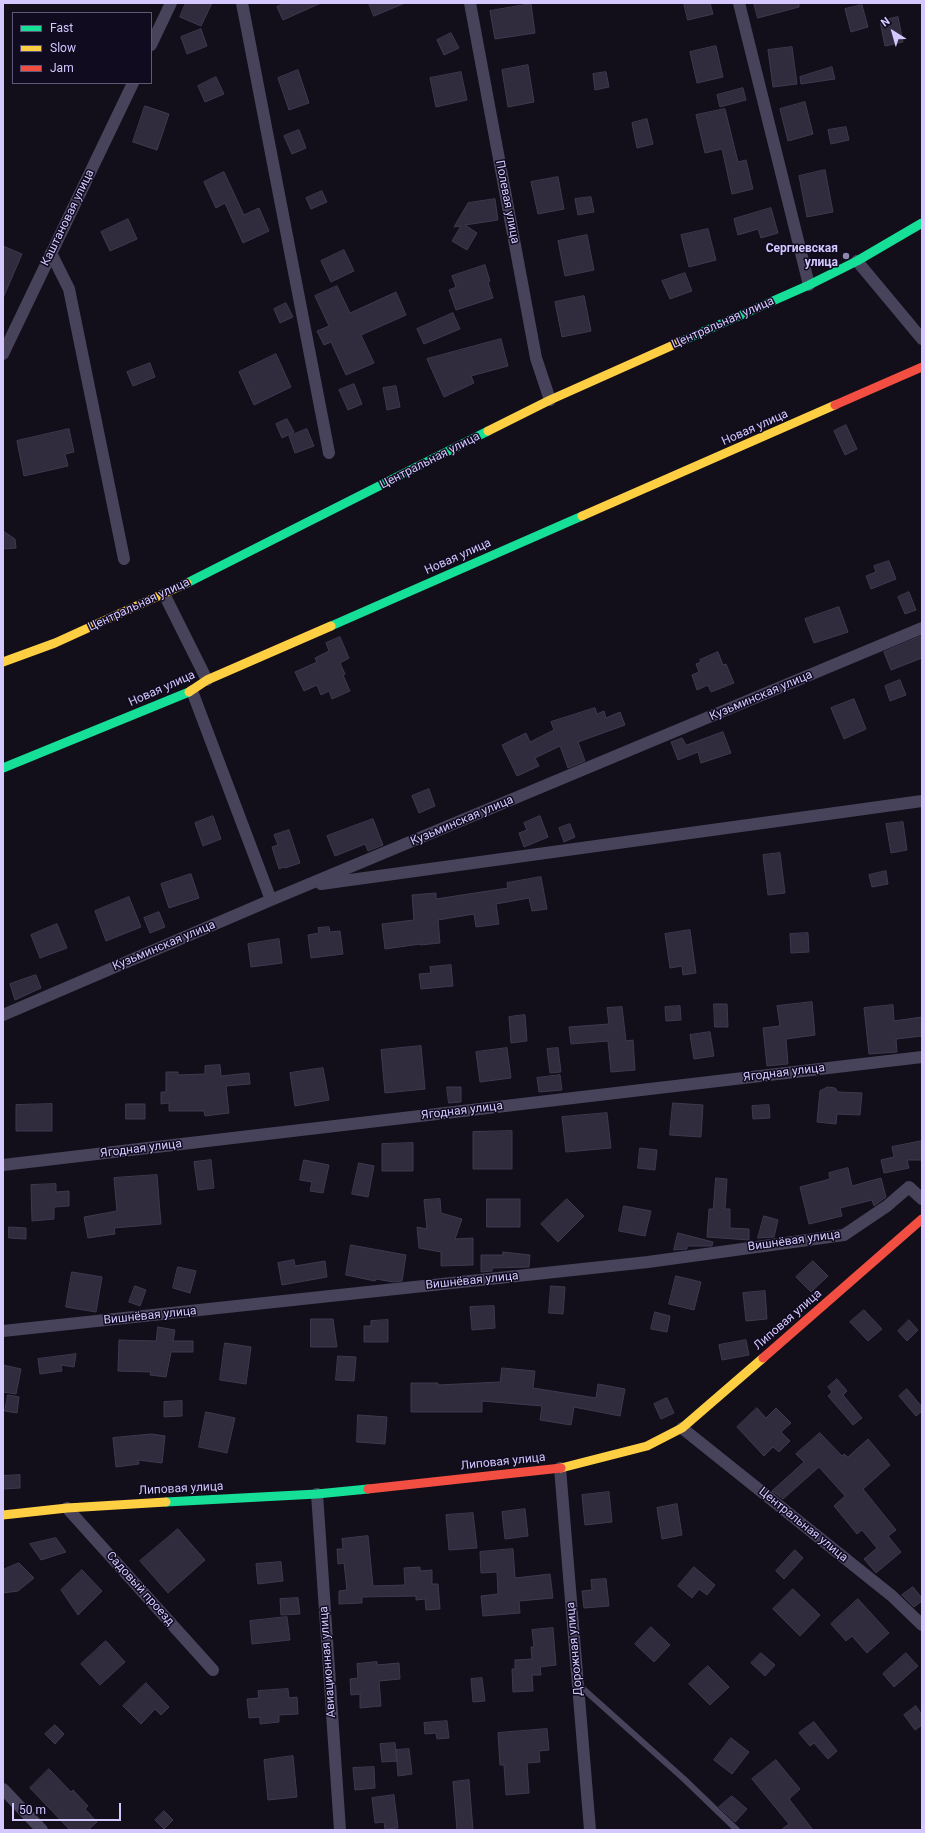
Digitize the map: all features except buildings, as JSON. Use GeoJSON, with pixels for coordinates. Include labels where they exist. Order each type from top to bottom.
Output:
{"type":"FeatureCollection","features":[{"type":"Feature","properties":{"kind":"street"},"geometry":{"type":"LineString","coordinates":[[152,43],[171,3]]}},
{"type":"Feature","properties":{"kind":"street"},"geometry":{"type":"LineString","coordinates":[[242,3],[329,453]]}},
{"type":"Feature","properties":{"kind":"street","name":"Полевая улица"},"geometry":{"type":"LineString","coordinates":[[470,3],[536,358],[550,400]]}},
{"type":"Feature","properties":{"kind":"street"},"geometry":{"type":"LineString","coordinates":[[739,3],[809,285]]}},
{"type":"Feature","properties":{"kind":"street","name":"Каштановая улица"},"geometry":{"type":"LineString","coordinates":[[3,354],[133,84]]}},
{"type":"Feature","properties":{"kind":"street","name":"Центральная улица"},"geometry":{"type":"LineString","coordinates":[[3,662],[55,643],[164,594],[550,400],[809,285],[857,261],[922,223]]}},
{"type":"Feature","properties":{"kind":"street"},"geometry":{"type":"LineString","coordinates":[[51,253],[69,289],[124,559]]}},
{"type":"Feature","properties":{"kind":"street"},"geometry":{"type":"LineString","coordinates":[[857,261],[922,339]]}},
{"type":"Feature","properties":{"kind":"street","name":"Новая улица"},"geometry":{"type":"LineString","coordinates":[[3,768],[192,691],[207,680],[922,367]]}},
{"type":"Feature","properties":{"kind":"street"},"geometry":{"type":"LineString","coordinates":[[164,594],[207,680]]}},
{"type":"Feature","properties":{"kind":"street","name":"Кузьминская улица"},"geometry":{"type":"LineString","coordinates":[[3,1015],[271,900],[922,628]]}},
{"type":"Feature","properties":{"kind":"street"},"geometry":{"type":"LineString","coordinates":[[192,691],[271,900]]}},
{"type":"Feature","properties":{"kind":"street"},"geometry":{"type":"LineString","coordinates":[[305,887],[922,801]]}},
{"type":"Feature","properties":{"kind":"street","name":"Ягодная улица"},"geometry":{"type":"LineString","coordinates":[[3,1165],[922,1056]]}},
{"type":"Feature","properties":{"kind":"street","name":"Вишнёвая улица"},"geometry":{"type":"LineString","coordinates":[[3,1331],[640,1263],[844,1235],[887,1206],[909,1187],[922,1199]]}},
{"type":"Feature","properties":{"kind":"street","name":"Липовая улица"},"geometry":{"type":"LineString","coordinates":[[3,1515],[67,1508],[317,1494],[560,1468],[647,1446],[682,1428],[922,1220]]}},
{"type":"Feature","properties":{"kind":"street","name":"Центральная улица"},"geometry":{"type":"LineString","coordinates":[[682,1428],[892,1596],[922,1625]]}},
{"type":"Feature","properties":{"kind":"street","name":"Дорожная улица"},"geometry":{"type":"LineString","coordinates":[[560,1468],[590,1830]]}},
{"type":"Feature","properties":{"kind":"street","name":"Авиационная улица"},"geometry":{"type":"LineString","coordinates":[[317,1494],[340,1830]]}},
{"type":"Feature","properties":{"kind":"street","name":"Садовый проезд"},"geometry":{"type":"LineString","coordinates":[[67,1508],[213,1670]]}},
{"type":"Feature","properties":{"kind":"street"},"geometry":{"type":"LineString","coordinates":[[3,1789],[42,1830]]}},
{"type":"Feature","properties":{"kind":"lane"},"geometry":{"type":"LineString","coordinates":[[578,1685],[684,1779],[737,1830]]}},
{"type":"Feature","properties":{"kind":"traffic: fast"},"geometry":{"type":"LineString","coordinates":[[680,342],[809,285],[857,261],[922,223]]}},
{"type":"Feature","properties":{"kind":"traffic: fast"},"geometry":{"type":"LineString","coordinates":[[187,583],[488,431]]}},
{"type":"Feature","properties":{"kind":"traffic: fast"},"geometry":{"type":"LineString","coordinates":[[331,626],[582,516]]}},
{"type":"Feature","properties":{"kind":"traffic: fast"},"geometry":{"type":"LineString","coordinates":[[3,768],[189,692]]}},
{"type":"Feature","properties":{"kind":"traffic: fast"},"geometry":{"type":"LineString","coordinates":[[166,1502],[317,1494],[368,1489]]}},
{"type":"Feature","properties":{"kind":"traffic: slow"},"geometry":{"type":"LineString","coordinates":[[488,431],[550,400],[680,342]]}},
{"type":"Feature","properties":{"kind":"traffic: slow"},"geometry":{"type":"LineString","coordinates":[[582,516],[835,405]]}},
{"type":"Feature","properties":{"kind":"traffic: slow"},"geometry":{"type":"LineString","coordinates":[[3,662],[55,643],[187,583]]}},
{"type":"Feature","properties":{"kind":"traffic: slow"},"geometry":{"type":"LineString","coordinates":[[189,692],[207,680],[331,626]]}},
{"type":"Feature","properties":{"kind":"traffic: slow"},"geometry":{"type":"LineString","coordinates":[[561,1468],[647,1446],[682,1428],[763,1358]]}},
{"type":"Feature","properties":{"kind":"traffic: slow"},"geometry":{"type":"LineString","coordinates":[[3,1515],[67,1508],[166,1502]]}},
{"type":"Feature","properties":{"kind":"traffic: jam"},"geometry":{"type":"LineString","coordinates":[[835,405],[922,367]]}},
{"type":"Feature","properties":{"kind":"traffic: jam"},"geometry":{"type":"LineString","coordinates":[[763,1358],[922,1219]]}},
{"type":"Feature","properties":{"kind":"traffic: jam"},"geometry":{"type":"LineString","coordinates":[[368,1489],[561,1468]]}},
{"type":"Feature","properties":{"kind":"place","name":"Сергиевская улица"},"geometry":{"type":"Point","coordinates":[846,256]}}]}
